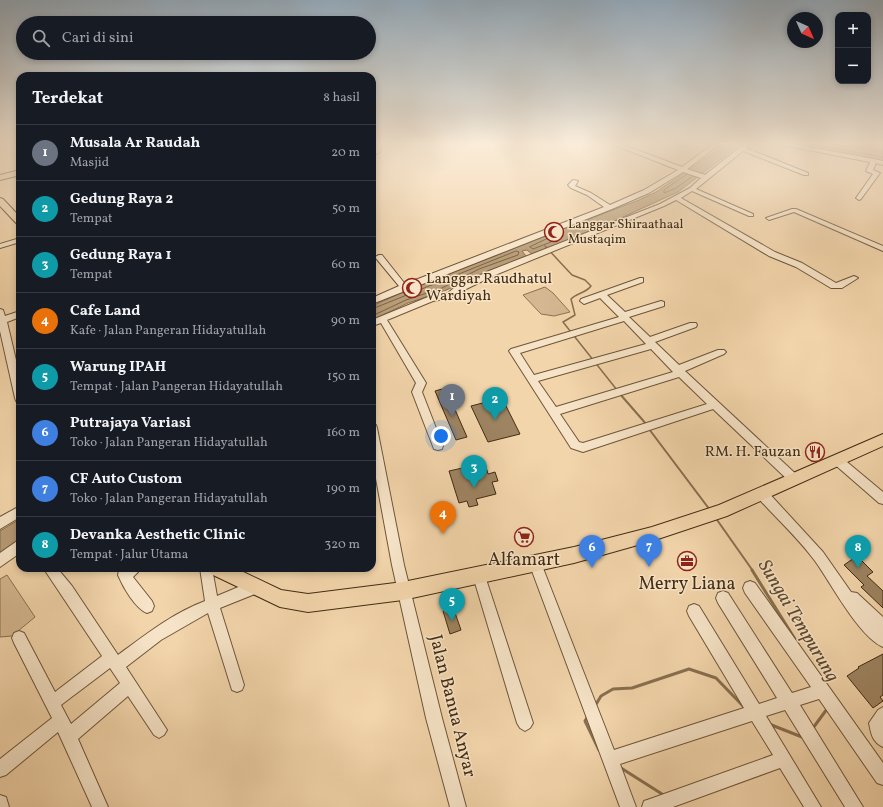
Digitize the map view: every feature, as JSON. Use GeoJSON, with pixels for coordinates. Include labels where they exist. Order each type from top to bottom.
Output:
{"type":"FeatureCollection","features":[{"type":"Feature","properties":{"kind":"main road"},"geometry":{"type":"LineString","coordinates":[[0,201],[16,214]]}},
{"type":"Feature","properties":{"kind":"main road"},"geometry":{"type":"LineString","coordinates":[[225,572],[280,598],[308,603],[404,591],[479,576],[652,534],[700,518],[762,494],[883,440]]}},
{"type":"Feature","properties":{"kind":"street"},"geometry":{"type":"LineString","coordinates":[[574,182],[571,185],[573,188],[589,194],[610,208]]}},
{"type":"Feature","properties":{"kind":"street"},"geometry":{"type":"LineString","coordinates":[[376,299],[404,287],[610,208],[645,193],[664,182]]}},
{"type":"Feature","properties":{"kind":"street"},"geometry":{"type":"LineString","coordinates":[[376,321],[431,299],[451,295],[457,290],[492,273],[677,198],[692,189],[700,182]]}},
{"type":"Feature","properties":{"kind":"street"},"geometry":{"type":"LineString","coordinates":[[859,198],[871,182]]}},
{"type":"Feature","properties":{"kind":"street"},"geometry":{"type":"LineString","coordinates":[[692,189],[751,215]]}},
{"type":"Feature","properties":{"kind":"street"},"geometry":{"type":"LineString","coordinates":[[677,198],[772,254],[799,266],[834,286],[839,286],[854,278]]}},
{"type":"Feature","properties":{"kind":"street"},"geometry":{"type":"LineString","coordinates":[[769,218],[794,210],[883,249]]}},
{"type":"Feature","properties":{"kind":"street"},"geometry":{"type":"LineString","coordinates":[[0,246],[16,241]]}},
{"type":"Feature","properties":{"kind":"street"},"geometry":{"type":"LineString","coordinates":[[376,254],[404,287]]}},
{"type":"Feature","properties":{"kind":"street"},"geometry":{"type":"LineString","coordinates":[[584,301],[640,280]]}},
{"type":"Feature","properties":{"kind":"street"},"geometry":{"type":"LineString","coordinates":[[602,295],[679,372],[794,479]]}},
{"type":"Feature","properties":{"kind":"street"},"geometry":{"type":"LineString","coordinates":[[661,304],[514,351],[575,445],[581,448],[715,405]]}},
{"type":"Feature","properties":{"kind":"street"},"geometry":{"type":"LineString","coordinates":[[16,315],[1,318],[16,381]]}},
{"type":"Feature","properties":{"kind":"street"},"geometry":{"type":"LineString","coordinates":[[382,318],[421,383],[417,392],[438,446]]}},
{"type":"Feature","properties":{"kind":"street"},"geometry":{"type":"LineString","coordinates":[[532,379],[594,362],[651,343],[693,325]]}},
{"type":"Feature","properties":{"kind":"street"},"geometry":{"type":"LineString","coordinates":[[553,412],[618,393],[679,372],[722,352]]}},
{"type":"Feature","properties":{"kind":"street","name":"Jalan Banua Anyar"},"geometry":{"type":"LineString","coordinates":[[376,448],[404,591],[458,807]]}},
{"type":"Feature","properties":{"kind":"street"},"geometry":{"type":"LineString","coordinates":[[837,460],[883,499]]}},
{"type":"Feature","properties":{"kind":"street"},"geometry":{"type":"LineString","coordinates":[[762,494],[819,556],[863,620],[883,640]]}},
{"type":"Feature","properties":{"kind":"street"},"geometry":{"type":"LineString","coordinates":[[0,523],[16,513]]}},
{"type":"Feature","properties":{"kind":"street"},"geometry":{"type":"LineString","coordinates":[[0,561],[16,548]]}},
{"type":"Feature","properties":{"kind":"street"},"geometry":{"type":"LineString","coordinates":[[535,563],[628,807]]}},
{"type":"Feature","properties":{"kind":"street"},"geometry":{"type":"LineString","coordinates":[[52,572],[58,578],[159,730]]}},
{"type":"Feature","properties":{"kind":"street"},"geometry":{"type":"LineString","coordinates":[[127,572],[124,574],[136,593],[147,606]]}},
{"type":"Feature","properties":{"kind":"street"},"geometry":{"type":"LineString","coordinates":[[207,572],[212,604],[237,685]]}},
{"type":"Feature","properties":{"kind":"street"},"geometry":{"type":"LineString","coordinates":[[479,576],[525,723]]}},
{"type":"Feature","properties":{"kind":"street"},"geometry":{"type":"LineString","coordinates":[[52,703],[114,661],[198,610],[256,587]]}},
{"type":"Feature","properties":{"kind":"street"},"geometry":{"type":"LineString","coordinates":[[750,588],[883,777]]}},
{"type":"Feature","properties":{"kind":"street"},"geometry":{"type":"LineString","coordinates":[[841,589],[883,626]]}},
{"type":"Feature","properties":{"kind":"street"},"geometry":{"type":"LineString","coordinates":[[722,598],[855,807]]}},
{"type":"Feature","properties":{"kind":"street"},"geometry":{"type":"LineString","coordinates":[[694,611],[813,807]]}},
{"type":"Feature","properties":{"kind":"street"},"geometry":{"type":"LineString","coordinates":[[19,638],[61,720],[100,807]]}},
{"type":"Feature","properties":{"kind":"street"},"geometry":{"type":"LineString","coordinates":[[68,737],[129,685]]}},
{"type":"Feature","properties":{"kind":"street"},"geometry":{"type":"LineString","coordinates":[[610,759],[789,703],[822,691]]}},
{"type":"Feature","properties":{"kind":"street"},"geometry":{"type":"LineString","coordinates":[[883,715],[877,723],[879,734],[883,739]]}},
{"type":"Feature","properties":{"kind":"street"},"geometry":{"type":"LineString","coordinates":[[0,769],[61,720]]}},
{"type":"Feature","properties":{"kind":"street"},"geometry":{"type":"LineString","coordinates":[[650,807],[784,759]]}},
{"type":"Feature","properties":{"kind":"street"},"geometry":{"type":"LineString","coordinates":[[0,803],[1,807]]}},
{"type":"Feature","properties":{"kind":"shaded area"},"geometry":{"type":"Polygon","coordinates":[[[545,287],[553,293],[570,312],[554,316],[541,314],[523,295],[545,287]]]}},
{"type":"Feature","properties":{"kind":"shaded area"},"geometry":{"type":"Polygon","coordinates":[[[7,575],[35,617],[12,636],[0,637],[0,579],[7,575]]]}},
{"type":"Feature","properties":{"kind":"water"},"geometry":{"type":"Polygon","coordinates":[[[671,182],[692,182],[678,192],[601,227],[532,254],[527,250],[522,251],[526,256],[444,291],[408,303],[376,318],[376,304],[408,290],[551,234],[553,235],[560,233],[558,231],[656,192],[671,182]]]}},
{"type":"Feature","properties":{"kind":"water"},"geometry":{"type":"Polygon","coordinates":[[[16,521],[16,545],[0,555],[0,531],[16,521]]]}},
{"type":"Feature","properties":{"kind":"building"},"geometry":{"type":"Polygon","coordinates":[[[442,389],[446,397],[449,396],[467,437],[456,440],[435,391],[442,389]]]}},
{"type":"Feature","properties":{"kind":"building"},"geometry":{"type":"Polygon","coordinates":[[[502,398],[520,434],[488,442],[471,406],[502,398]]]}},
{"type":"Feature","properties":{"kind":"building"},"geometry":{"type":"Polygon","coordinates":[[[485,463],[488,474],[495,472],[498,481],[492,482],[496,494],[476,499],[478,505],[469,507],[467,501],[459,503],[449,471],[485,463]]]}},
{"type":"Feature","properties":{"kind":"building"},"geometry":{"type":"Polygon","coordinates":[[[854,558],[857,561],[860,559],[873,572],[867,576],[883,591],[883,608],[861,587],[864,585],[844,565],[854,558]]]}},
{"type":"Feature","properties":{"kind":"building"},"geometry":{"type":"Polygon","coordinates":[[[453,607],[461,630],[450,634],[443,611],[453,607]]]}},
{"type":"Feature","properties":{"kind":"building"},"geometry":{"type":"Polygon","coordinates":[[[883,654],[883,695],[880,697],[883,701],[873,708],[847,676],[859,668],[858,667],[883,654]]]}},
{"type":"Feature","properties":{"kind":"waterway","name":"Sungai Tempurung"},"geometry":{"type":"LineString","coordinates":[[545,246],[572,275],[585,280],[591,286],[571,299],[575,315],[563,322],[617,390],[616,389]]}},
{"type":"Feature","properties":{"kind":"waterway","name":"Sungai Tempurung"},"geometry":{"type":"LineString","coordinates":[[620,394],[647,425]]}},
{"type":"Feature","properties":{"kind":"waterway","name":"Sungai Tempurung"},"geometry":{"type":"LineString","coordinates":[[649,429],[710,510]]}},
{"type":"Feature","properties":{"kind":"waterway","name":"Sungai Tempurung"},"geometry":{"type":"LineString","coordinates":[[715,517],[753,571]]}},
{"type":"Feature","properties":{"kind":"waterway","name":"Sungai Tempurung"},"geometry":{"type":"LineString","coordinates":[[752,570],[798,644]]}},
{"type":"Feature","properties":{"kind":"waterway","name":"Sungai Tempurung"},"geometry":{"type":"LineString","coordinates":[[595,706],[601,696],[613,689],[632,688],[689,669],[716,678],[743,706]]}},
{"type":"Feature","properties":{"kind":"waterway","name":"Sungai Tempurung"},"geometry":{"type":"LineString","coordinates":[[813,728],[827,709]]}},
{"type":"Feature","properties":{"kind":"waterway","name":"Sungai Tempurung"},"geometry":{"type":"LineString","coordinates":[[588,716],[585,721],[599,750]]}},
{"type":"Feature","properties":{"kind":"waterway","name":"Sungai Tempurung"},"geometry":{"type":"LineString","coordinates":[[769,724],[802,737]]}},
{"type":"Feature","properties":{"kind":"waterway","name":"Sungai Tempurung"},"geometry":{"type":"LineString","coordinates":[[621,768],[662,794]]}},
{"type":"Feature","properties":{"kind":"place","name":"Langgar Shiraathaal Mustaqim"},"geometry":{"type":"Point","coordinates":[554,232]}},
{"type":"Feature","properties":{"kind":"place","name":"Langgar Raudhatul Wardiyah"},"geometry":{"type":"Point","coordinates":[412,288]}},
{"type":"Feature","properties":{"kind":"place","name":"Musala Ar Raudah"},"geometry":{"type":"Point","coordinates":[452,417]}},
{"type":"Feature","properties":{"kind":"place","name":"Gedung Raya 2"},"geometry":{"type":"Point","coordinates":[495,420]}},
{"type":"Feature","properties":{"kind":"place","name":"RM. H. Fauzan"},"geometry":{"type":"Point","coordinates":[815,452]}},
{"type":"Feature","properties":{"kind":"place","name":"Gedung Raya 1"},"geometry":{"type":"Point","coordinates":[474,488]}},
{"type":"Feature","properties":{"kind":"place","name":"Cafe Land"},"geometry":{"type":"Point","coordinates":[443,534]}},
{"type":"Feature","properties":{"kind":"place","name":"Alfamart"},"geometry":{"type":"Point","coordinates":[524,537]}},
{"type":"Feature","properties":{"kind":"place","name":"Merry Liana"},"geometry":{"type":"Point","coordinates":[687,561]}},
{"type":"Feature","properties":{"kind":"place","name":"CF Auto Custom"},"geometry":{"type":"Point","coordinates":[649,567]}},
{"type":"Feature","properties":{"kind":"place","name":"Putrajaya Variasi"},"geometry":{"type":"Point","coordinates":[592,568]}},
{"type":"Feature","properties":{"kind":"place","name":"Devanka Aesthetic Clinic"},"geometry":{"type":"Point","coordinates":[858,568]}},
{"type":"Feature","properties":{"kind":"place","name":"Warung IPAH"},"geometry":{"type":"Point","coordinates":[452,621]}}]}
